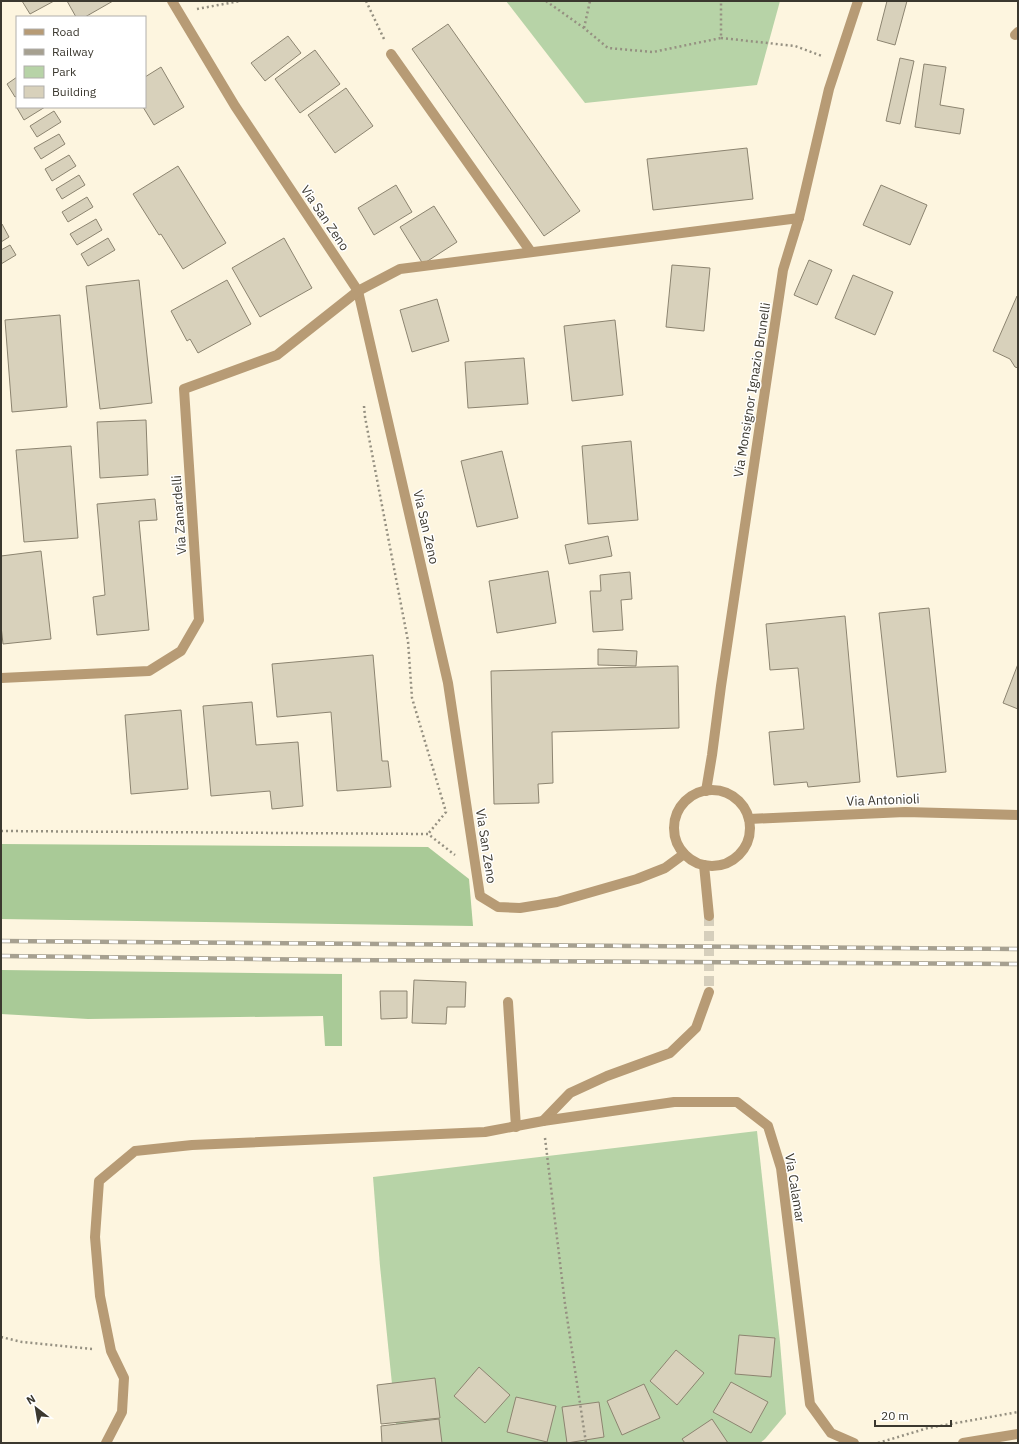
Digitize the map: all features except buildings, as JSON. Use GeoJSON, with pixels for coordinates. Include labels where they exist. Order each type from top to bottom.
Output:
{"type":"FeatureCollection","features":[{"type":"Feature","properties":{"kind":"street","name":"Via San Zeno"},"geometry":{"type":"LineString","coordinates":[[172,1],[234,106],[358,290],[448,683],[480,896],[498,907],[520,908],[557,902],[637,879],[665,868],[684,854]]}},
{"type":"Feature","properties":{"kind":"street","name":"Via Monsignor Ignazio Brunelli"},"geometry":{"type":"LineString","coordinates":[[706,791],[784,270],[799,218],[829,89],[858,1]]}},
{"type":"Feature","properties":{"kind":"street"},"geometry":{"type":"LineString","coordinates":[[391,54],[531,252]]}},
{"type":"Feature","properties":{"kind":"street"},"geometry":{"type":"LineString","coordinates":[[358,290],[400,268],[799,218]]}},
{"type":"Feature","properties":{"kind":"street","name":"Via Zanardelli"},"geometry":{"type":"LineString","coordinates":[[1,678],[149,671],[181,651],[199,620],[184,389],[277,355],[358,290]]}},
{"type":"Feature","properties":{"kind":"street"},"geometry":{"type":"LineString","coordinates":[[706,791],[717,791],[728,794],[738,800],[749,819],[750,832],[747,844],[739,855],[729,862],[716,866],[704,865],[693,861],[684,854],[674,833],[675,822],[679,811],[686,801],[695,794],[706,791]]}},
{"type":"Feature","properties":{"kind":"street","name":"Via Antonioli"},"geometry":{"type":"LineString","coordinates":[[749,819],[905,812],[1018,814]]}},
{"type":"Feature","properties":{"kind":"street"},"geometry":{"type":"LineString","coordinates":[[704,865],[709,916]]}},
{"type":"Feature","properties":{"kind":"street"},"geometry":{"type":"LineString","coordinates":[[543,1122],[570,1093],[607,1076],[670,1053],[696,1028],[709,992]]}},
{"type":"Feature","properties":{"kind":"street"},"geometry":{"type":"LineString","coordinates":[[508,1002],[516,1127]]}},
{"type":"Feature","properties":{"kind":"street","name":"Via Calamar"},"geometry":{"type":"LineString","coordinates":[[106,1443],[122,1412],[124,1378],[111,1351],[100,1296],[95,1236],[99,1181],[135,1150],[200,1145],[485,1132],[674,1102],[737,1102],[768,1126],[781,1168],[810,1404],[831,1433],[854,1443]]}},
{"type":"Feature","properties":{"kind":"street"},"geometry":{"type":"LineString","coordinates":[[963,1443],[1018,1434]]}},
{"type":"Feature","properties":{"kind":"path"},"geometry":{"type":"LineString","coordinates":[[178,12],[240,1]]}},
{"type":"Feature","properties":{"kind":"path"},"geometry":{"type":"LineString","coordinates":[[366,1],[391,54]]}},
{"type":"Feature","properties":{"kind":"path"},"geometry":{"type":"LineString","coordinates":[[546,1],[584,28],[608,48],[653,52],[721,38],[795,46],[838,62]]}},
{"type":"Feature","properties":{"kind":"path"},"geometry":{"type":"LineString","coordinates":[[584,28],[590,1]]}},
{"type":"Feature","properties":{"kind":"path"},"geometry":{"type":"LineString","coordinates":[[721,1],[721,38]]}},
{"type":"Feature","properties":{"kind":"path"},"geometry":{"type":"LineString","coordinates":[[364,404],[365,417],[408,641],[412,698],[446,812],[428,834]]}},
{"type":"Feature","properties":{"kind":"path"},"geometry":{"type":"LineString","coordinates":[[1,831],[428,834],[477,873]]}},
{"type":"Feature","properties":{"kind":"path"},"geometry":{"type":"LineString","coordinates":[[543,1122],[565,1304],[586,1443]]}},
{"type":"Feature","properties":{"kind":"path"},"geometry":{"type":"LineString","coordinates":[[1,1337],[22,1342],[111,1351]]}},
{"type":"Feature","properties":{"kind":"path"},"geometry":{"type":"LineString","coordinates":[[878,1443],[928,1428],[1018,1412]]}},
{"type":"Feature","properties":{"kind":"green space"},"geometry":{"type":"Polygon","coordinates":[[[506,1],[780,1],[757,85],[585,103],[506,1]]]}},
{"type":"Feature","properties":{"kind":"green space"},"geometry":{"type":"Polygon","coordinates":[[[1,844],[428,847],[469,879],[473,926],[1,919],[1,844]]]}},
{"type":"Feature","properties":{"kind":"green space"},"geometry":{"type":"Polygon","coordinates":[[[1,970],[342,974],[342,1046],[325,1046],[323,1016],[88,1019],[1,1014],[1,970]]]}},
{"type":"Feature","properties":{"kind":"green space"},"geometry":{"type":"Polygon","coordinates":[[[757,1131],[780,1342],[786,1414],[765,1439],[760,1443],[398,1443],[380,1266],[373,1177],[757,1131]]]}},
{"type":"Feature","properties":{"kind":"tunnel"},"geometry":{"type":"LineString","coordinates":[[709,916],[709,992]]}},
{"type":"Feature","properties":{"kind":"railway"},"geometry":{"type":"LineString","coordinates":[[1,941],[1018,949]]}},
{"type":"Feature","properties":{"kind":"railway"},"geometry":{"type":"LineString","coordinates":[[1,956],[333,960],[1018,964]]}}]}
